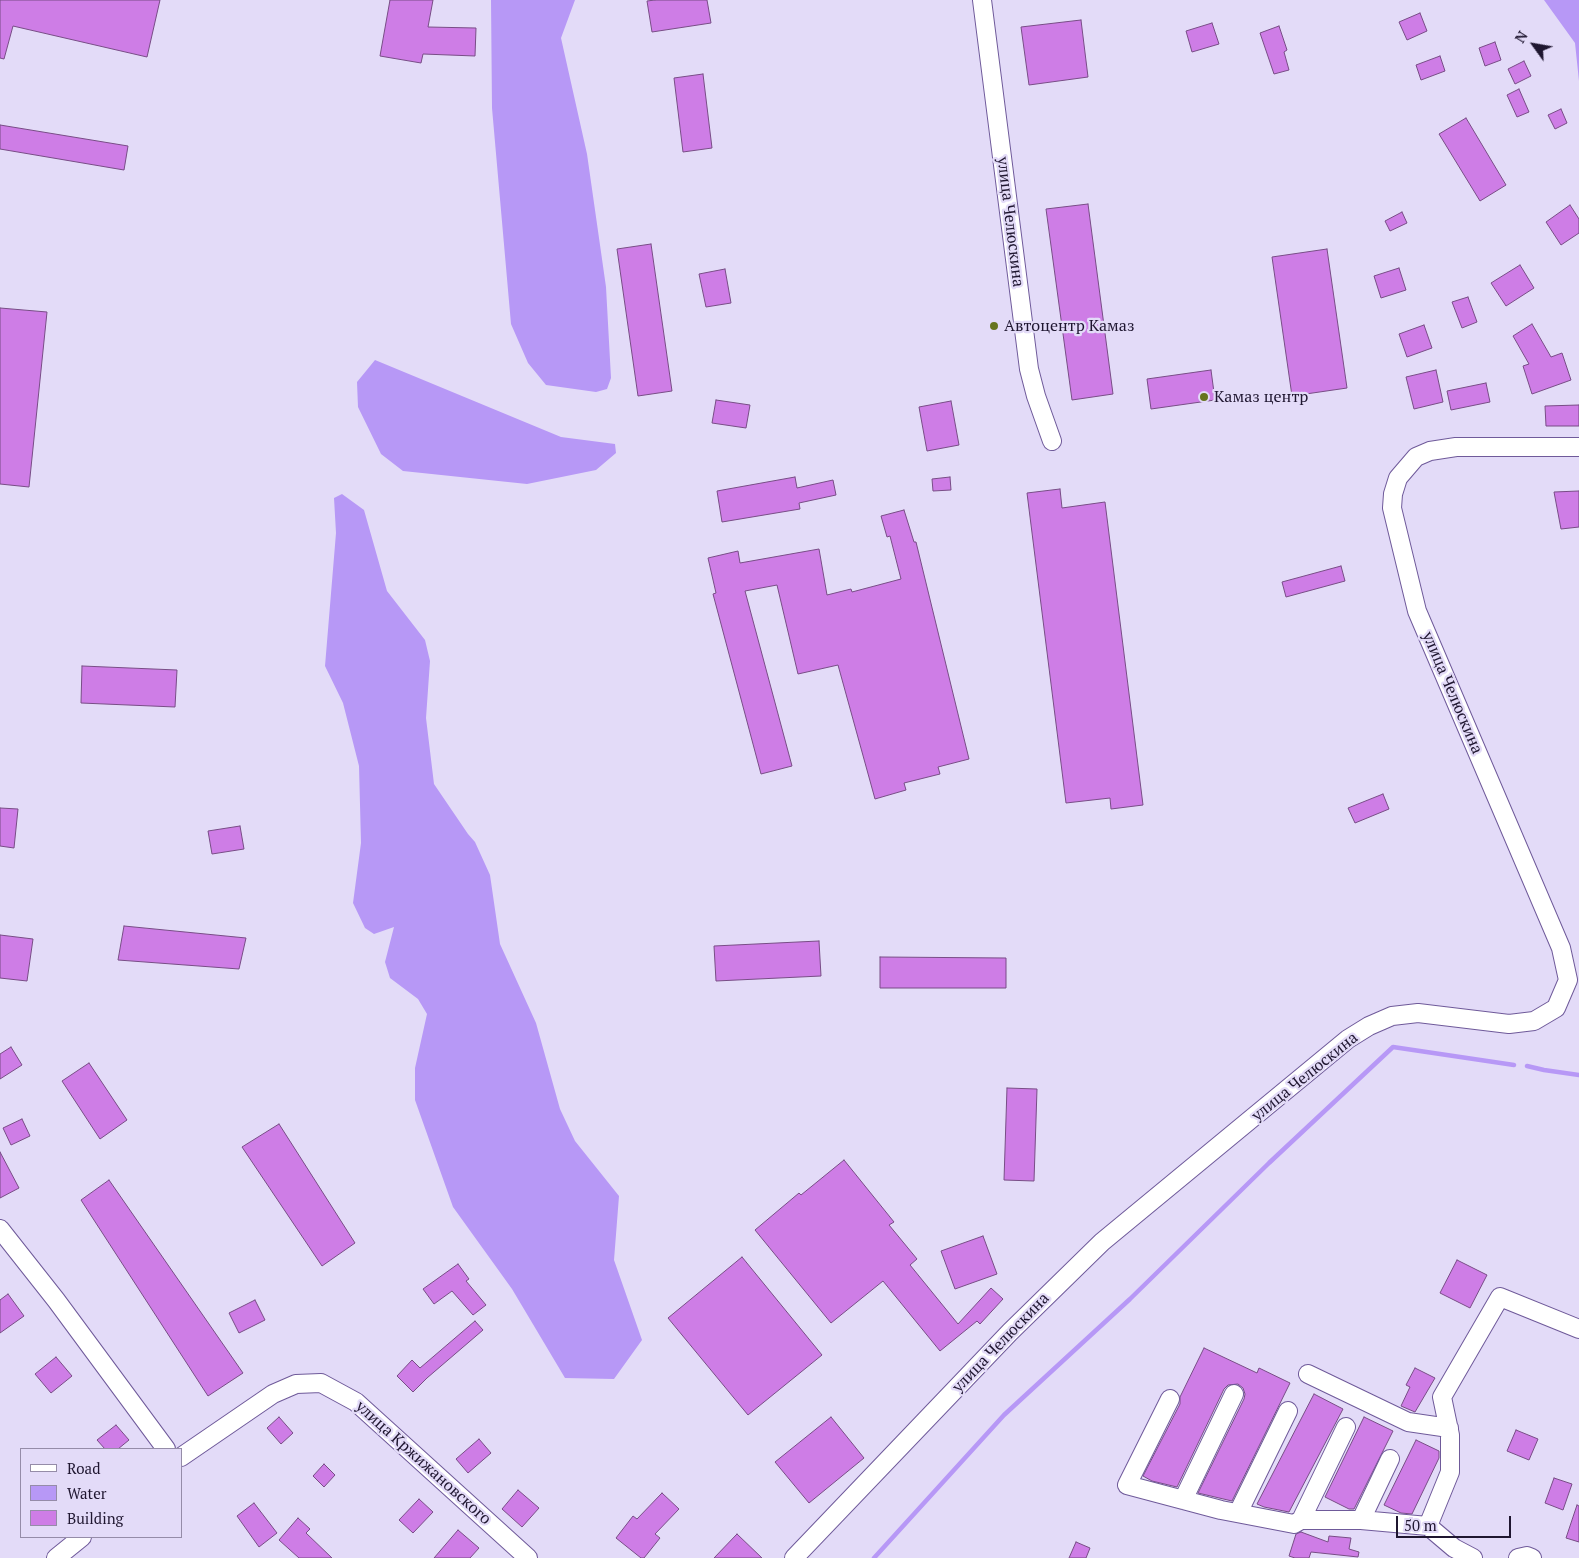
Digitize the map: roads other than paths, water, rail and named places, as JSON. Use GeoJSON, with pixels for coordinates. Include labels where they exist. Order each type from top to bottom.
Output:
{"type":"FeatureCollection","features":[{"type":"Feature","properties":{"kind":"street","name":"улица Челюскина"},"geometry":{"type":"LineString","coordinates":[[982,0],[1029,369],[1036,396],[1052,441]]}},
{"type":"Feature","properties":{"kind":"street","name":"улица Челюскина"},"geometry":{"type":"LineString","coordinates":[[794,1558],[1010,1332],[1102,1242],[1348,1039],[1369,1026],[1392,1016],[1418,1014],[1509,1024],[1534,1021],[1556,1008],[1568,980],[1561,948],[1417,612],[1392,508],[1393,494],[1398,478],[1416,457],[1430,451],[1456,446],[1579,448]]}},
{"type":"Feature","properties":{"kind":"street"},"geometry":{"type":"LineString","coordinates":[[0,1229],[56,1300],[165,1448]]}},
{"type":"Feature","properties":{"kind":"street"},"geometry":{"type":"LineString","coordinates":[[1428,1526],[1450,1472],[1450,1435],[1442,1397],[1500,1297],[1579,1328]]}},
{"type":"Feature","properties":{"kind":"street"},"geometry":{"type":"LineString","coordinates":[[1308,1374],[1408,1422],[1449,1428]]}},
{"type":"Feature","properties":{"kind":"street","name":"улица Кржижановского"},"geometry":{"type":"LineString","coordinates":[[182,1456],[273,1394],[296,1384],[321,1383],[356,1402],[528,1558]]}},
{"type":"Feature","properties":{"kind":"street"},"geometry":{"type":"LineString","coordinates":[[1184,1500],[1234,1394]]}},
{"type":"Feature","properties":{"kind":"street"},"geometry":{"type":"LineString","coordinates":[[1170,1399],[1127,1485],[1238,1513],[1294,1524],[1301,1520],[1361,1520],[1428,1526],[1454,1548],[1473,1558]]}},
{"type":"Feature","properties":{"kind":"street"},"geometry":{"type":"LineString","coordinates":[[1238,1513],[1288,1411]]}},
{"type":"Feature","properties":{"kind":"street"},"geometry":{"type":"LineString","coordinates":[[1301,1520],[1346,1427]]}},
{"type":"Feature","properties":{"kind":"street"},"geometry":{"type":"LineString","coordinates":[[1361,1520],[1390,1459]]}},
{"type":"Feature","properties":{"kind":"street"},"geometry":{"type":"LineString","coordinates":[[56,1558],[81,1538]]}},
{"type":"Feature","properties":{"kind":"street"},"geometry":{"type":"LineString","coordinates":[[1518,1558],[1527,1556],[1532,1558]]}},
{"type":"Feature","properties":{"kind":"water"},"geometry":{"type":"Polygon","coordinates":[[[491,0],[575,0],[561,38],[587,154],[606,287],[611,378],[607,389],[596,392],[546,385],[528,363],[511,324],[492,108],[491,0]]]}},
{"type":"Feature","properties":{"kind":"water"},"geometry":{"type":"Polygon","coordinates":[[[1544,0],[1579,0],[1579,81],[1575,43],[1544,0]]]}},
{"type":"Feature","properties":{"kind":"water"},"geometry":{"type":"Polygon","coordinates":[[[375,360],[561,437],[615,444],[616,453],[596,470],[527,484],[403,471],[381,454],[358,407],[357,382],[375,360]]]}},
{"type":"Feature","properties":{"kind":"water"},"geometry":{"type":"Polygon","coordinates":[[[342,494],[364,510],[387,591],[425,640],[430,661],[426,718],[434,784],[475,842],[490,875],[500,944],[536,1023],[560,1109],[575,1141],[619,1196],[614,1260],[642,1340],[614,1379],[565,1378],[512,1289],[453,1207],[415,1100],[415,1068],[427,1014],[418,999],[390,978],[385,962],[394,927],[374,934],[365,928],[353,903],[361,843],[359,766],[343,703],[325,666],[336,533],[334,498],[342,494]]]}},
{"type":"Feature","properties":{"kind":"waterway"},"geometry":{"type":"LineString","coordinates":[[874,1558],[1004,1415],[1130,1299],[1269,1163],[1393,1047],[1514,1065]]}},
{"type":"Feature","properties":{"kind":"waterway"},"geometry":{"type":"LineString","coordinates":[[1527,1066],[1579,1075]]}},
{"type":"Feature","properties":{"kind":"place","name":"Автоцентр Камаз"},"geometry":{"type":"Point","coordinates":[994,326]}},
{"type":"Feature","properties":{"kind":"place","name":"Камаз центр"},"geometry":{"type":"Point","coordinates":[1204,397]}}]}
